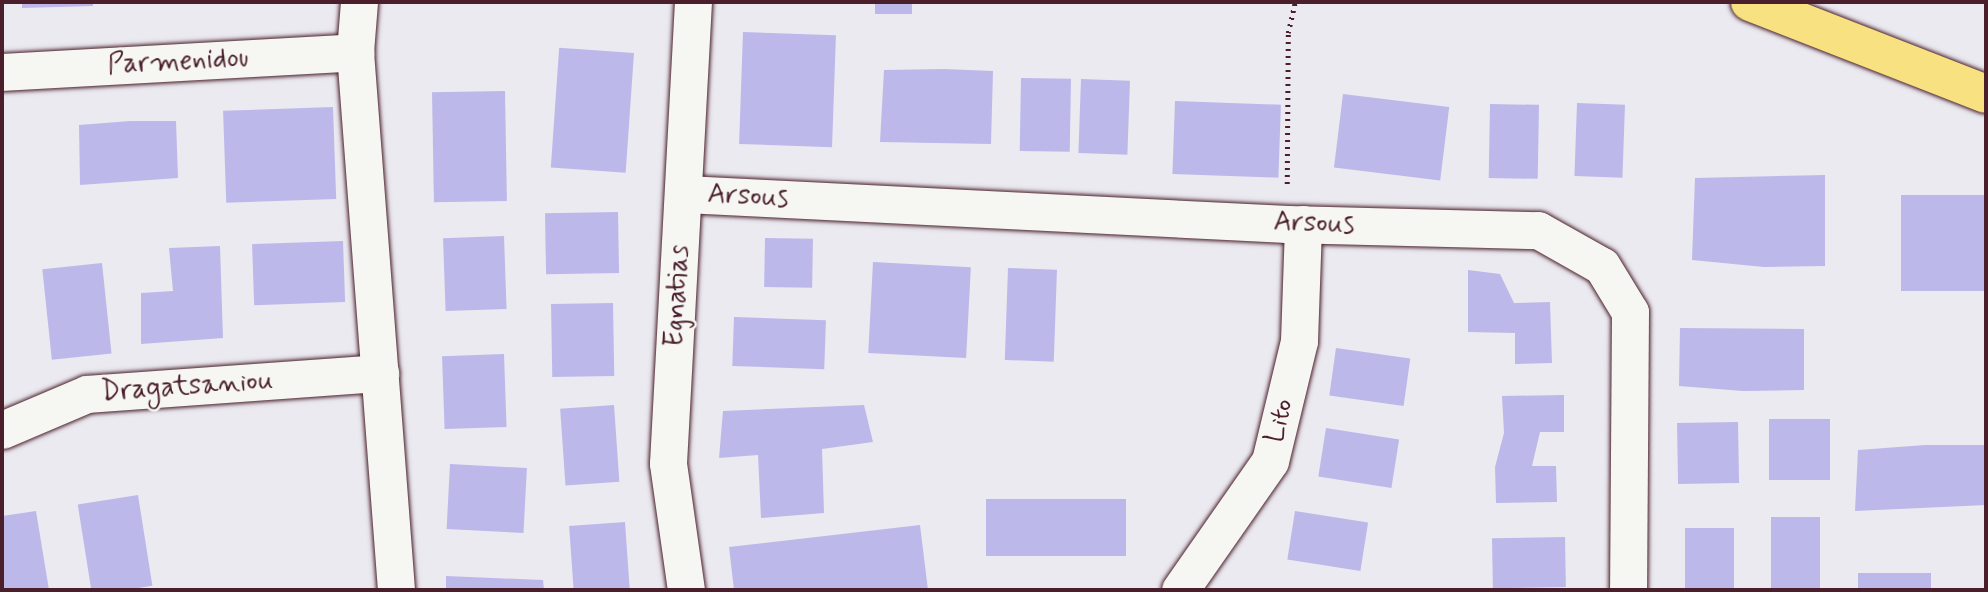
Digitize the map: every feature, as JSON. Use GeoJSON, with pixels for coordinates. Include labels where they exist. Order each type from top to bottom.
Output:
{"type":"FeatureCollection","features":[{"type":"Feature","properties":{"kind":"highway"},"geometry":{"type":"LineString","coordinates":[[1749,2],[1986,94]]}},
{"type":"Feature","properties":{"kind":"street"},"geometry":{"type":"LineString","coordinates":[[359,2],[355,52],[396,590]]}},
{"type":"Feature","properties":{"kind":"street","name":"Egnatias"},"geometry":{"type":"LineString","coordinates":[[687,590],[668,464],[685,194],[693,2]]}},
{"type":"Feature","properties":{"kind":"street","name":"Parmenidou"},"geometry":{"type":"LineString","coordinates":[[2,72],[355,52]]}},
{"type":"Feature","properties":{"kind":"street","name":"Arsous"},"geometry":{"type":"LineString","coordinates":[[685,194],[1295,224],[1538,230],[1602,266],[1630,312],[1628,590]]}},
{"type":"Feature","properties":{"kind":"street","name":"Lito"},"geometry":{"type":"LineString","coordinates":[[1180,590],[1270,461],[1299,341],[1295,224]]}},
{"type":"Feature","properties":{"kind":"street","name":"Dragatsaniou"},"geometry":{"type":"LineString","coordinates":[[2,430],[87,394],[380,373]]}},
{"type":"Feature","properties":{"kind":"path"},"geometry":{"type":"LineString","coordinates":[[1295,2],[1288,33],[1295,224]]}},
{"type":"Feature","properties":{"kind":"building"},"geometry":{"type":"Polygon","coordinates":[[[22,2],[93,2],[93,6],[22,8],[22,2]]]}},
{"type":"Feature","properties":{"kind":"building"},"geometry":{"type":"Polygon","coordinates":[[[875,2],[912,2],[912,14],[875,14],[875,2]]]}},
{"type":"Feature","properties":{"kind":"building"},"geometry":{"type":"Polygon","coordinates":[[[743,32],[836,35],[832,147],[739,144],[743,32]]]}},
{"type":"Feature","properties":{"kind":"building"},"geometry":{"type":"Polygon","coordinates":[[[559,48],[634,53],[626,173],[551,167],[559,48]]]}},
{"type":"Feature","properties":{"kind":"building"},"geometry":{"type":"Polygon","coordinates":[[[884,70],[993,71],[991,144],[880,142],[884,70]]]}},
{"type":"Feature","properties":{"kind":"building"},"geometry":{"type":"Polygon","coordinates":[[[1021,78],[1071,79],[1070,152],[1020,151],[1021,78]]]}},
{"type":"Feature","properties":{"kind":"building"},"geometry":{"type":"Polygon","coordinates":[[[1081,79],[1130,81],[1127,155],[1078,153],[1081,79]]]}},
{"type":"Feature","properties":{"kind":"building"},"geometry":{"type":"Polygon","coordinates":[[[505,91],[507,201],[434,202],[432,92],[505,91]]]}},
{"type":"Feature","properties":{"kind":"building"},"geometry":{"type":"Polygon","coordinates":[[[1343,94],[1449,107],[1440,180],[1334,167],[1343,94]]]}},
{"type":"Feature","properties":{"kind":"building"},"geometry":{"type":"Polygon","coordinates":[[[1175,101],[1281,105],[1278,178],[1172,174],[1175,101]]]}},
{"type":"Feature","properties":{"kind":"building"},"geometry":{"type":"Polygon","coordinates":[[[1577,103],[1625,105],[1622,178],[1574,176],[1577,103]]]}},
{"type":"Feature","properties":{"kind":"building"},"geometry":{"type":"Polygon","coordinates":[[[1490,104],[1539,105],[1538,179],[1489,178],[1490,104]]]}},
{"type":"Feature","properties":{"kind":"building"},"geometry":{"type":"Polygon","coordinates":[[[333,107],[336,199],[226,203],[223,111],[333,107]]]}},
{"type":"Feature","properties":{"kind":"building"},"geometry":{"type":"Polygon","coordinates":[[[176,121],[178,178],[80,185],[79,125],[176,121]]]}},
{"type":"Feature","properties":{"kind":"building"},"geometry":{"type":"Polygon","coordinates":[[[1825,175],[1825,266],[1764,267],[1692,260],[1695,178],[1825,175]]]}},
{"type":"Feature","properties":{"kind":"building"},"geometry":{"type":"Polygon","coordinates":[[[1901,195],[1986,195],[1986,291],[1901,291],[1901,195]]]}},
{"type":"Feature","properties":{"kind":"building"},"geometry":{"type":"Polygon","coordinates":[[[618,212],[619,273],[546,274],[545,213],[618,212]]]}},
{"type":"Feature","properties":{"kind":"building"},"geometry":{"type":"Polygon","coordinates":[[[504,236],[507,309],[446,311],[443,238],[504,236]]]}},
{"type":"Feature","properties":{"kind":"building"},"geometry":{"type":"Polygon","coordinates":[[[765,238],[813,239],[812,288],[764,287],[765,238]]]}},
{"type":"Feature","properties":{"kind":"building"},"geometry":{"type":"Polygon","coordinates":[[[343,241],[345,302],[254,305],[252,244],[343,241]]]}},
{"type":"Feature","properties":{"kind":"building"},"geometry":{"type":"Polygon","coordinates":[[[220,246],[223,338],[141,344],[141,293],[173,291],[169,248],[220,246]]]}},
{"type":"Feature","properties":{"kind":"building"},"geometry":{"type":"Polygon","coordinates":[[[873,262],[971,267],[966,358],[868,353],[873,262]]]}},
{"type":"Feature","properties":{"kind":"building"},"geometry":{"type":"Polygon","coordinates":[[[102,263],[112,354],[52,360],[42,269],[102,263]]]}},
{"type":"Feature","properties":{"kind":"building"},"geometry":{"type":"Polygon","coordinates":[[[1008,268],[1057,270],[1054,362],[1005,360],[1008,268]]]}},
{"type":"Feature","properties":{"kind":"building"},"geometry":{"type":"Polygon","coordinates":[[[1468,270],[1500,274],[1514,303],[1550,302],[1552,363],[1515,364],[1515,333],[1468,332],[1468,270]]]}},
{"type":"Feature","properties":{"kind":"building"},"geometry":{"type":"Polygon","coordinates":[[[613,303],[614,376],[552,377],[551,304],[613,303]]]}},
{"type":"Feature","properties":{"kind":"building"},"geometry":{"type":"Polygon","coordinates":[[[734,317],[826,320],[824,369],[732,366],[734,317]]]}},
{"type":"Feature","properties":{"kind":"building"},"geometry":{"type":"Polygon","coordinates":[[[1680,328],[1804,329],[1804,390],[1743,391],[1679,386],[1680,328]]]}},
{"type":"Feature","properties":{"kind":"building"},"geometry":{"type":"Polygon","coordinates":[[[1336,348],[1410,358],[1404,406],[1329,396],[1336,348]]]}},
{"type":"Feature","properties":{"kind":"building"},"geometry":{"type":"Polygon","coordinates":[[[504,354],[507,427],[445,429],[442,356],[504,354]]]}},
{"type":"Feature","properties":{"kind":"building"},"geometry":{"type":"Polygon","coordinates":[[[1564,395],[1564,432],[1540,432],[1532,466],[1556,466],[1557,502],[1496,503],[1495,467],[1504,433],[1502,396],[1564,395]]]}},
{"type":"Feature","properties":{"kind":"building"},"geometry":{"type":"Polygon","coordinates":[[[614,405],[619,482],[566,486],[560,409],[614,405]]]}},
{"type":"Feature","properties":{"kind":"building"},"geometry":{"type":"Polygon","coordinates":[[[864,405],[873,442],[822,449],[824,513],[761,518],[758,455],[719,458],[723,411],[864,405]]]}},
{"type":"Feature","properties":{"kind":"building"},"geometry":{"type":"Polygon","coordinates":[[[1769,419],[1830,419],[1830,480],[1769,480],[1769,419]]]}},
{"type":"Feature","properties":{"kind":"building"},"geometry":{"type":"Polygon","coordinates":[[[1738,422],[1739,483],[1678,484],[1677,423],[1738,422]]]}},
{"type":"Feature","properties":{"kind":"building"},"geometry":{"type":"Polygon","coordinates":[[[1326,428],[1399,440],[1391,488],[1318,476],[1326,428]]]}},
{"type":"Feature","properties":{"kind":"building"},"geometry":{"type":"Polygon","coordinates":[[[1925,445],[1986,445],[1986,505],[1855,511],[1858,450],[1925,445]]]}},
{"type":"Feature","properties":{"kind":"building"},"geometry":{"type":"Polygon","coordinates":[[[450,464],[527,468],[523,533],[447,529],[450,464]]]}},
{"type":"Feature","properties":{"kind":"building"},"geometry":{"type":"Polygon","coordinates":[[[138,495],[152,586],[126,590],[91,590],[78,505],[138,495]]]}},
{"type":"Feature","properties":{"kind":"building"},"geometry":{"type":"Polygon","coordinates":[[[986,499],[1126,499],[1126,556],[986,556],[986,499]]]}},
{"type":"Feature","properties":{"kind":"building"},"geometry":{"type":"Polygon","coordinates":[[[36,511],[49,590],[2,590],[2,516],[36,511]]]}},
{"type":"Feature","properties":{"kind":"building"},"geometry":{"type":"Polygon","coordinates":[[[1295,511],[1368,523],[1360,571],[1287,559],[1295,511]]]}},
{"type":"Feature","properties":{"kind":"building"},"geometry":{"type":"Polygon","coordinates":[[[1771,517],[1820,517],[1820,590],[1771,590],[1771,517]]]}},
{"type":"Feature","properties":{"kind":"building"},"geometry":{"type":"Polygon","coordinates":[[[625,522],[630,590],[574,590],[569,526],[625,522]]]}},
{"type":"Feature","properties":{"kind":"building"},"geometry":{"type":"Polygon","coordinates":[[[920,525],[928,590],[734,590],[729,547],[920,525]]]}},
{"type":"Feature","properties":{"kind":"building"},"geometry":{"type":"Polygon","coordinates":[[[1685,528],[1734,528],[1734,590],[1685,590],[1685,528]]]}},
{"type":"Feature","properties":{"kind":"building"},"geometry":{"type":"Polygon","coordinates":[[[1565,537],[1566,587],[1493,588],[1492,538],[1565,537]]]}},
{"type":"Feature","properties":{"kind":"building"},"geometry":{"type":"Polygon","coordinates":[[[1858,573],[1931,573],[1931,590],[1858,590],[1858,573]]]}},
{"type":"Feature","properties":{"kind":"building"},"geometry":{"type":"Polygon","coordinates":[[[446,576],[543,580],[544,590],[446,590],[446,576]]]}}]}
